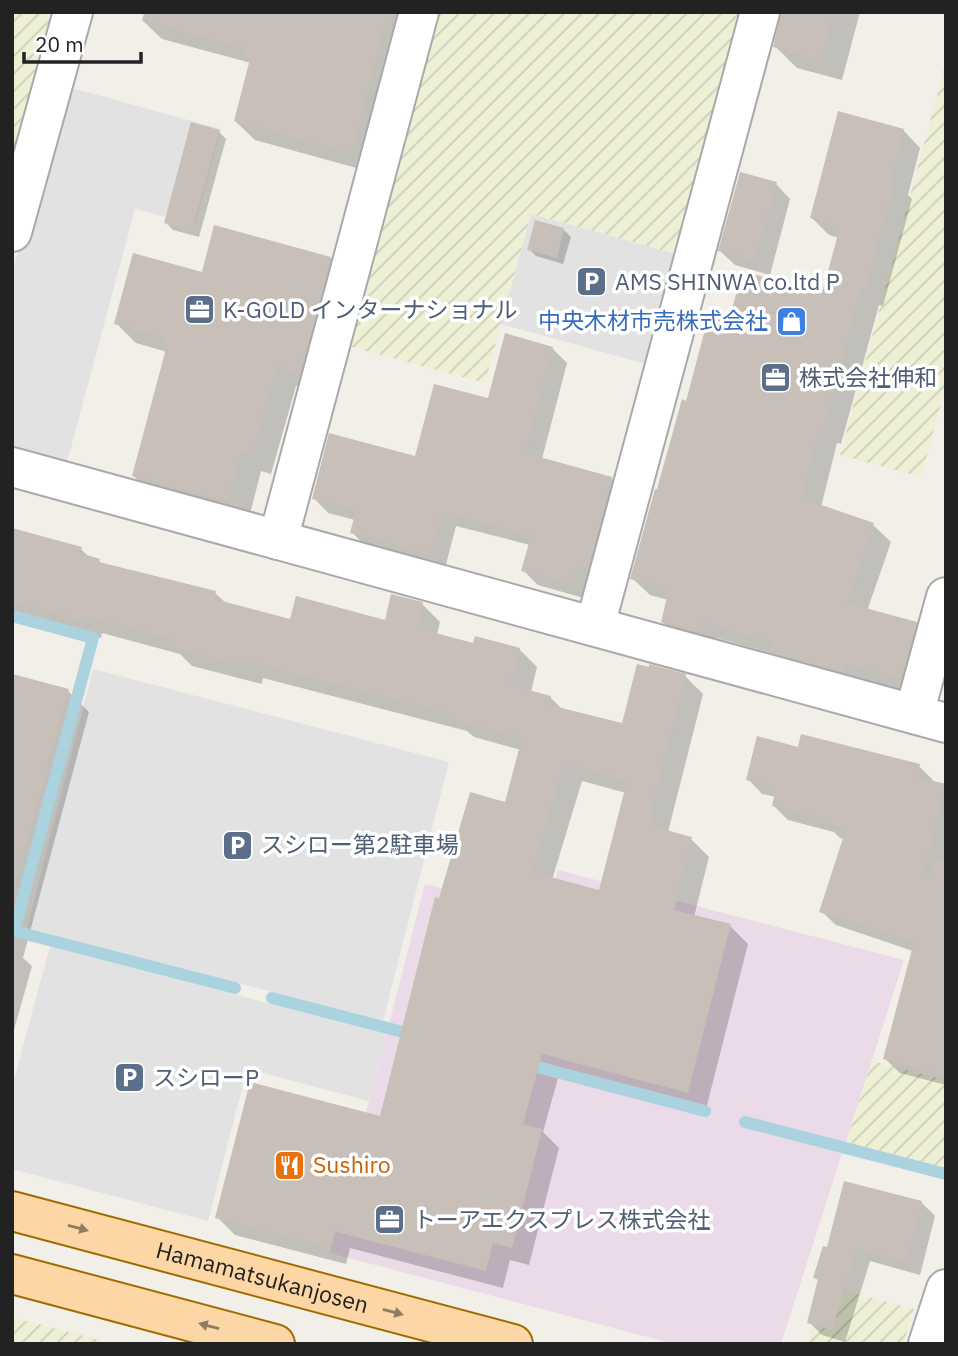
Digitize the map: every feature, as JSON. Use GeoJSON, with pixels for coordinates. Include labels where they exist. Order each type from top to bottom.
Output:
{"type":"FeatureCollection","features":[{"type":"Feature","properties":{"kind":"main road","name":"Hamamatsukanjosen"},"geometry":{"type":"LineString","coordinates":[[12,1211],[513,1344]]}},
{"type":"Feature","properties":{"kind":"main road"},"geometry":{"type":"LineString","coordinates":[[12,1274],[275,1344]]}},
{"type":"Feature","properties":{"kind":"street"},"geometry":{"type":"LineString","coordinates":[[12,232],[74,12]]}},
{"type":"Feature","properties":{"kind":"street"},"geometry":{"type":"LineString","coordinates":[[278,540],[419,12]]}},
{"type":"Feature","properties":{"kind":"street"},"geometry":{"type":"LineString","coordinates":[[595,626],[760,12]]}},
{"type":"Feature","properties":{"kind":"street"},"geometry":{"type":"LineString","coordinates":[[12,467],[930,719],[946,597]]}},
{"type":"Feature","properties":{"kind":"street"},"geometry":{"type":"LineString","coordinates":[[928,1344],[946,1289]]}},
{"type":"Feature","properties":{"kind":"shaded area"},"geometry":{"type":"Polygon","coordinates":[[[65,86],[221,129],[195,224],[135,209],[66,466],[12,452],[12,274],[65,86]]]}},
{"type":"Feature","properties":{"kind":"shaded area","name":"AMS SHINWA co.ltd P"},"geometry":{"type":"Polygon","coordinates":[[[531,214],[680,255],[650,365],[501,324],[531,214]]]}},
{"type":"Feature","properties":{"kind":"shaded area","name":"スシロー第2駐車場"},"geometry":{"type":"Polygon","coordinates":[[[93,669],[449,762],[383,1021],[27,928],[93,669]]]}},
{"type":"Feature","properties":{"kind":"shaded area"},"geometry":{"type":"Polygon","coordinates":[[[558,870],[904,960],[781,1344],[674,1344],[330,1253],[425,884],[546,915],[558,870]]]}},
{"type":"Feature","properties":{"kind":"shaded area","name":"スシローP"},"geometry":{"type":"Polygon","coordinates":[[[50,946],[386,1034],[369,1101],[247,1069],[208,1221],[12,1169],[12,1087],[50,946]]]}},
{"type":"Feature","properties":{"kind":"green space"},"geometry":{"type":"Polygon","coordinates":[[[12,12],[61,12],[12,187],[12,12]]]}},
{"type":"Feature","properties":{"kind":"green space"},"geometry":{"type":"Polygon","coordinates":[[[435,12],[745,12],[680,255],[531,214],[485,383],[345,345],[435,12]]]}},
{"type":"Feature","properties":{"kind":"green space"},"geometry":{"type":"Polygon","coordinates":[[[946,62],[946,385],[921,477],[840,455],[946,62]]]}},
{"type":"Feature","properties":{"kind":"green space"},"geometry":{"type":"Polygon","coordinates":[[[872,1061],[946,1080],[946,1168],[846,1142],[872,1061]]]}},
{"type":"Feature","properties":{"kind":"green space"},"geometry":{"type":"Polygon","coordinates":[[[826,1286],[914,1309],[903,1344],[807,1344],[826,1286]]]}},
{"type":"Feature","properties":{"kind":"green space"},"geometry":{"type":"Polygon","coordinates":[[[12,1317],[114,1344],[12,1344],[12,1317]]]}},
{"type":"Feature","properties":{"kind":"building"},"geometry":{"type":"Polygon","coordinates":[[[149,12],[388,12],[352,154],[234,121],[250,59],[244,58],[246,49],[147,22],[149,12]]]}},
{"type":"Feature","properties":{"kind":"building"},"geometry":{"type":"Polygon","coordinates":[[[781,12],[834,12],[821,60],[773,47],[781,12]]]}},
{"type":"Feature","properties":{"kind":"building"},"geometry":{"type":"Polygon","coordinates":[[[838,111],[904,129],[891,179],[895,180],[866,290],[861,289],[824,428],[820,427],[801,498],[874,523],[847,603],[917,622],[901,679],[846,664],[844,672],[769,652],[772,642],[700,622],[697,632],[661,622],[669,589],[630,579],[682,399],[686,401],[710,311],[730,317],[742,271],[822,293],[840,227],[810,218],[838,111]]]}},
{"type":"Feature","properties":{"kind":"building"},"geometry":{"type":"Polygon","coordinates":[[[191,122],[220,130],[192,231],[164,223],[191,122]]]}},
{"type":"Feature","properties":{"kind":"building"},"geometry":{"type":"Polygon","coordinates":[[[740,172],[777,182],[755,261],[718,251],[740,172]]]}},
{"type":"Feature","properties":{"kind":"building"},"geometry":{"type":"Polygon","coordinates":[[[535,220],[564,228],[557,258],[527,250],[535,220]]]}},
{"type":"Feature","properties":{"kind":"building"},"geometry":{"type":"Polygon","coordinates":[[[214,225],[331,257],[300,374],[277,367],[252,455],[241,452],[228,503],[132,476],[167,345],[163,344],[165,338],[114,324],[133,253],[202,272],[214,225]]]}},
{"type":"Feature","properties":{"kind":"building"},"geometry":{"type":"Polygon","coordinates":[[[505,333],[553,347],[525,453],[612,477],[588,568],[578,565],[573,585],[521,571],[531,536],[442,512],[430,555],[350,533],[356,510],[312,499],[329,433],[415,456],[434,384],[488,398],[505,333]]]}},
{"type":"Feature","properties":{"kind":"building"},"geometry":{"type":"Polygon","coordinates":[[[12,528],[82,547],[80,553],[100,559],[99,562],[216,591],[214,599],[290,619],[296,596],[385,620],[391,594],[423,602],[417,628],[473,643],[475,636],[520,648],[510,685],[551,696],[549,705],[622,723],[637,664],[649,667],[649,664],[686,674],[649,818],[652,818],[651,826],[692,837],[674,910],[731,924],[688,1093],[542,1054],[523,1124],[542,1129],[512,1248],[493,1243],[486,1271],[333,1231],[329,1248],[215,1218],[250,1082],[380,1116],[435,897],[439,898],[470,792],[505,802],[522,738],[454,720],[455,715],[245,661],[244,667],[172,648],[175,640],[85,616],[83,621],[12,602],[12,528]],[[564,764],[532,872],[599,890],[627,781],[564,764]]]}},
{"type":"Feature","properties":{"kind":"building"},"geometry":{"type":"Polygon","coordinates":[[[12,674],[69,689],[22,862],[12,861],[12,674]]]}},
{"type":"Feature","properties":{"kind":"building"},"geometry":{"type":"Polygon","coordinates":[[[801,734],[920,764],[917,777],[946,784],[923,874],[931,876],[935,860],[946,862],[946,1076],[883,1059],[914,942],[819,912],[846,829],[824,824],[825,820],[772,806],[776,788],[746,780],[757,736],[798,747],[801,734]]]}},
{"type":"Feature","properties":{"kind":"building"},"geometry":{"type":"Polygon","coordinates":[[[844,1181],[922,1201],[907,1262],[857,1249],[832,1330],[807,1323],[818,1279],[813,1278],[823,1246],[827,1247],[844,1181]]]}},
{"type":"Feature","properties":{"kind":"waterway"},"geometry":{"type":"LineString","coordinates":[[12,616],[93,638],[14,931],[235,988]]}},
{"type":"Feature","properties":{"kind":"waterway"},"geometry":{"type":"LineString","coordinates":[[272,998],[418,1036]]}},
{"type":"Feature","properties":{"kind":"waterway"},"geometry":{"type":"LineString","coordinates":[[522,1063],[705,1111]]}},
{"type":"Feature","properties":{"kind":"waterway"},"geometry":{"type":"LineString","coordinates":[[745,1122],[946,1174]]}},
{"type":"Feature","properties":{"kind":"place","name":"AMS SHINWA co.ltd P"},"geometry":{"type":"Point","coordinates":[592,282]}},
{"type":"Feature","properties":{"kind":"place","name":"K-GOLD インターナショナル"},"geometry":{"type":"Point","coordinates":[200,310]}},
{"type":"Feature","properties":{"kind":"place","name":"中央木材市売株式会社"},"geometry":{"type":"Point","coordinates":[791,321]}},
{"type":"Feature","properties":{"kind":"place","name":"株式会社伸和"},"geometry":{"type":"Point","coordinates":[776,378]}},
{"type":"Feature","properties":{"kind":"place","name":"スシロー第2駐車場"},"geometry":{"type":"Point","coordinates":[238,845]}},
{"type":"Feature","properties":{"kind":"place","name":"スシローP"},"geometry":{"type":"Point","coordinates":[130,1078]}},
{"type":"Feature","properties":{"kind":"place","name":"Sushiro"},"geometry":{"type":"Point","coordinates":[290,1165]}},
{"type":"Feature","properties":{"kind":"place","name":"トーアエクスプレス株式会社"},"geometry":{"type":"Point","coordinates":[390,1220]}}]}
